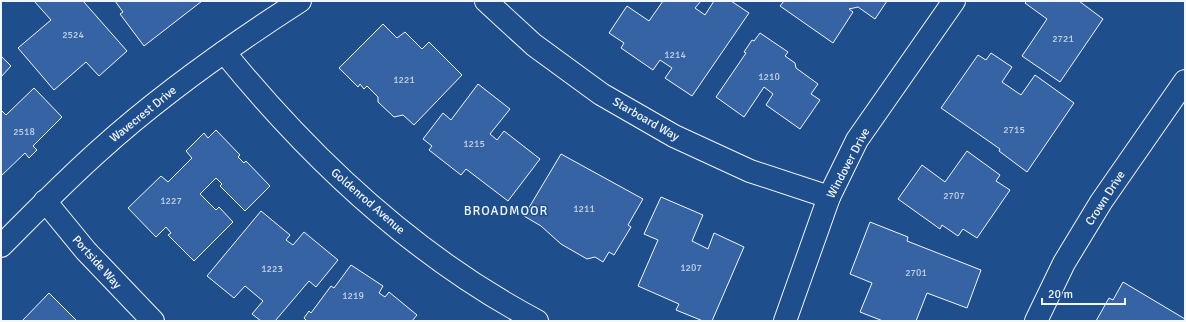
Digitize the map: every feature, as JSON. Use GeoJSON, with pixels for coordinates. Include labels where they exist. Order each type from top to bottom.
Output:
{"type":"FeatureCollection","features":[{"type":"Feature","properties":{"kind":"street","name":"Wavecrest Drive"},"geometry":{"type":"LineString","coordinates":[[1,246],[45,201],[102,148],[149,108],[224,52],[300,1]]}},
{"type":"Feature","properties":{"kind":"street","name":"Starboard Way"},"geometry":{"type":"LineString","coordinates":[[486,1],[534,45],[602,94],[674,136],[750,171],[829,197]]}},
{"type":"Feature","properties":{"kind":"street","name":"Windover Drive"},"geometry":{"type":"LineString","coordinates":[[785,321],[829,197],[857,140],[954,1]]}},
{"type":"Feature","properties":{"kind":"street","name":"Goldenrod Avenue"},"geometry":{"type":"LineString","coordinates":[[224,52],[259,96],[298,137],[338,177],[381,214],[425,249],[472,282],[537,321]]}},
{"type":"Feature","properties":{"kind":"street","name":"Crown Drive"},"geometry":{"type":"LineString","coordinates":[[1036,321],[1064,263],[1093,216],[1185,81]]}},
{"type":"Feature","properties":{"kind":"street","name":"Portside Way"},"geometry":{"type":"LineString","coordinates":[[45,201],[86,251],[153,321]]}},
{"type":"Feature","properties":{"kind":"building"},"geometry":{"type":"Polygon","coordinates":[[[34,1],[83,1],[127,51],[99,76],[86,62],[54,90],[18,48],[51,20],[34,1]]]}},
{"type":"Feature","properties":{"kind":"building"},"geometry":{"type":"Polygon","coordinates":[[[115,1],[202,1],[144,46],[120,14],[123,12],[115,1]]]}},
{"type":"Feature","properties":{"kind":"building"},"geometry":{"type":"Polygon","coordinates":[[[663,1],[701,1],[695,8],[705,15],[714,1],[731,1],[749,13],[692,96],[665,78],[672,68],[660,60],[653,70],[621,48],[624,43],[609,33],[627,6],[649,21],[663,1]]]}},
{"type":"Feature","properties":{"kind":"building"},"geometry":{"type":"Polygon","coordinates":[[[784,1],[887,1],[875,19],[858,7],[849,9],[853,12],[833,43],[780,6],[784,1]]]}},
{"type":"Feature","properties":{"kind":"building"},"geometry":{"type":"Polygon","coordinates":[[[1027,1],[1079,1],[1103,19],[1060,82],[1022,56],[1047,19],[1025,3],[1027,1]]]}},
{"type":"Feature","properties":{"kind":"building"},"geometry":{"type":"Polygon","coordinates":[[[383,24],[397,38],[405,32],[422,49],[429,42],[462,75],[414,125],[403,115],[394,117],[378,102],[378,97],[367,86],[364,89],[360,84],[358,87],[339,68],[383,24]]]}},
{"type":"Feature","properties":{"kind":"building"},"geometry":{"type":"Polygon","coordinates":[[[760,33],[788,52],[785,56],[795,63],[796,68],[818,84],[811,94],[820,100],[800,129],[766,105],[773,94],[764,87],[744,117],[716,97],[746,53],[744,52],[752,40],[754,41],[760,33]]]}},
{"type":"Feature","properties":{"kind":"building"},"geometry":{"type":"Polygon","coordinates":[[[991,53],[1012,67],[1002,82],[1021,95],[1035,75],[1074,103],[1027,172],[999,151],[1000,149],[941,108],[978,55],[986,60],[991,53]]]}},
{"type":"Feature","properties":{"kind":"building"},"geometry":{"type":"Polygon","coordinates":[[[1,56],[11,66],[1,77],[1,56]]]}},
{"type":"Feature","properties":{"kind":"building"},"geometry":{"type":"Polygon","coordinates":[[[478,84],[510,109],[490,134],[497,140],[504,131],[540,159],[508,201],[466,169],[461,175],[429,150],[432,146],[423,139],[443,113],[451,120],[478,84]]]}},
{"type":"Feature","properties":{"kind":"building"},"geometry":{"type":"Polygon","coordinates":[[[34,88],[62,117],[33,146],[37,150],[29,158],[25,153],[1,176],[1,110],[6,115],[34,88]]]}},
{"type":"Feature","properties":{"kind":"building"},"geometry":{"type":"Polygon","coordinates":[[[216,130],[240,155],[238,157],[244,163],[246,161],[270,186],[245,211],[220,186],[222,184],[216,178],[200,194],[216,210],[219,207],[233,222],[194,261],[168,235],[171,233],[166,227],[156,237],[128,208],[161,176],[168,182],[192,158],[186,151],[204,133],[208,138],[216,130]]]}},
{"type":"Feature","properties":{"kind":"building"},"geometry":{"type":"Polygon","coordinates":[[[967,151],[1000,175],[996,181],[1010,190],[977,238],[963,229],[958,236],[942,225],[940,229],[898,199],[922,165],[945,182],[967,151]]]}},
{"type":"Feature","properties":{"kind":"building"},"geometry":{"type":"Polygon","coordinates":[[[561,154],[643,199],[628,225],[631,227],[614,255],[609,252],[603,262],[595,257],[587,259],[561,244],[541,226],[524,216],[561,154]]]}},
{"type":"Feature","properties":{"kind":"building"},"geometry":{"type":"Polygon","coordinates":[[[661,197],[703,215],[692,241],[708,249],[714,233],[744,247],[712,321],[703,321],[676,310],[679,304],[638,286],[658,240],[644,234],[661,197]]]}},
{"type":"Feature","properties":{"kind":"building"},"geometry":{"type":"Polygon","coordinates":[[[261,211],[290,235],[286,240],[293,245],[304,232],[338,260],[316,287],[309,281],[275,321],[261,321],[252,314],[263,301],[245,286],[234,298],[207,276],[261,211]]]}},
{"type":"Feature","properties":{"kind":"building"},"geometry":{"type":"Polygon","coordinates":[[[870,222],[908,237],[907,241],[981,270],[967,308],[927,293],[916,321],[883,321],[860,312],[872,283],[850,274],[870,222]]]}},
{"type":"Feature","properties":{"kind":"building"},"geometry":{"type":"Polygon","coordinates":[[[351,265],[383,286],[379,293],[385,297],[389,292],[417,315],[412,321],[307,321],[304,318],[309,311],[311,313],[331,286],[334,288],[351,265]]]}},
{"type":"Feature","properties":{"kind":"building"},"geometry":{"type":"Polygon","coordinates":[[[1123,282],[1185,319],[1185,321],[1096,321],[1109,298],[1113,300],[1123,282]]]}},
{"type":"Feature","properties":{"kind":"building"},"geometry":{"type":"Polygon","coordinates":[[[49,293],[77,321],[22,321],[49,293]]]}},
{"type":"Feature","properties":{"kind":"district","name":"BROADMOOR"},"geometry":{"type":"Point","coordinates":[506,210]}}]}
